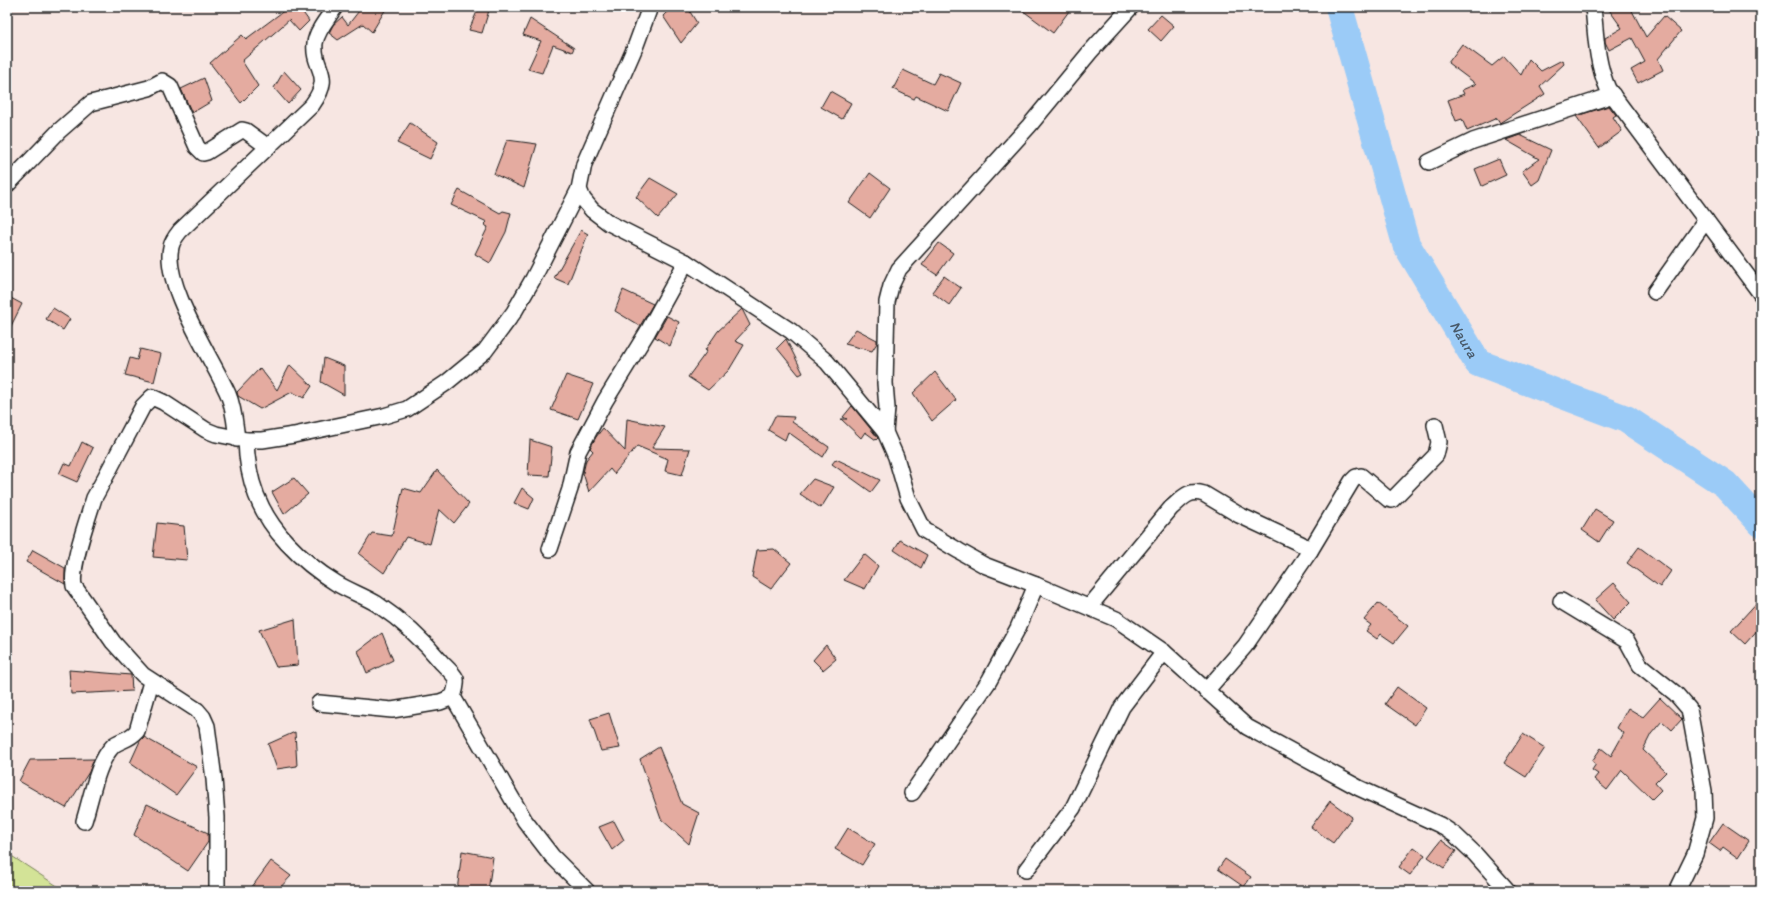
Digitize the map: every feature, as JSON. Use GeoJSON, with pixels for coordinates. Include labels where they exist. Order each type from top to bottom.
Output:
{"type":"FeatureCollection","features":[{"type":"Feature","properties":{"kind":"street"},"geometry":{"type":"LineString","coordinates":[[335,7],[320,31],[315,44],[323,82],[320,94],[312,105],[180,231],[171,246],[169,260],[171,275],[204,350],[228,394],[254,490],[268,517],[286,542],[308,563],[336,583],[376,604],[394,617],[432,651],[456,678],[456,688],[453,697],[525,821],[552,856],[587,891]]}},
{"type":"Feature","properties":{"kind":"street"},"geometry":{"type":"LineString","coordinates":[[217,891],[217,817],[214,779],[207,726],[203,716],[197,710],[151,682],[143,675],[113,642],[74,586],[72,577],[94,498],[143,406],[152,397],[163,402],[206,430],[241,440],[282,437],[384,416],[407,409],[446,383],[485,351],[514,312],[533,279],[579,189],[584,164],[636,45],[650,7]]}},
{"type":"Feature","properties":{"kind":"street"},"geometry":{"type":"LineString","coordinates":[[885,432],[887,408],[885,383],[887,302],[891,286],[899,269],[1029,126],[1090,52],[1130,7]]}},
{"type":"Feature","properties":{"kind":"street"},"geometry":{"type":"LineString","coordinates":[[1593,7],[1600,68],[1608,89],[1761,294]]}},
{"type":"Feature","properties":{"kind":"street"},"geometry":{"type":"LineString","coordinates":[[7,186],[59,131],[91,104],[149,88],[162,81],[170,86],[196,147],[203,152],[207,152],[242,130],[246,131],[268,147]]}},
{"type":"Feature","properties":{"kind":"street"},"geometry":{"type":"LineString","coordinates":[[1429,162],[1473,142],[1613,95]]}},
{"type":"Feature","properties":{"kind":"street"},"geometry":{"type":"LineString","coordinates":[[579,189],[583,199],[592,210],[609,223],[686,262],[791,331],[827,362],[885,432],[896,457],[908,498],[924,530],[984,565],[1116,619],[1164,652],[1238,720],[1263,737],[1359,788],[1440,826],[1455,835],[1475,854],[1508,891]]}},
{"type":"Feature","properties":{"kind":"street"},"geometry":{"type":"LineString","coordinates":[[1655,292],[1706,220]]}},
{"type":"Feature","properties":{"kind":"street"},"geometry":{"type":"LineString","coordinates":[[550,549],[570,489],[578,452],[605,401],[648,331],[686,262]]}},
{"type":"Feature","properties":{"kind":"street"},"geometry":{"type":"LineString","coordinates":[[1206,691],[1245,646],[1310,551],[1352,481],[1356,477],[1362,476],[1388,499],[1392,500],[1436,455],[1438,442],[1435,425]]}},
{"type":"Feature","properties":{"kind":"street"},"geometry":{"type":"LineString","coordinates":[[1089,607],[1171,508],[1187,494],[1196,491],[1204,494],[1260,526],[1301,544],[1310,551]]}},
{"type":"Feature","properties":{"kind":"street"},"geometry":{"type":"LineString","coordinates":[[912,793],[989,681],[1018,628],[1036,585]]}},
{"type":"Feature","properties":{"kind":"street"},"geometry":{"type":"LineString","coordinates":[[1561,601],[1627,641],[1640,665],[1676,694],[1689,709],[1704,791],[1705,818],[1695,854],[1677,891]]}},
{"type":"Feature","properties":{"kind":"street"},"geometry":{"type":"LineString","coordinates":[[1026,870],[1073,808],[1122,707],[1164,652]]}},
{"type":"Feature","properties":{"kind":"street"},"geometry":{"type":"LineString","coordinates":[[84,821],[102,763],[108,752],[115,744],[132,737],[137,731],[151,682]]}},
{"type":"Feature","properties":{"kind":"street"},"geometry":{"type":"LineString","coordinates":[[320,703],[392,710],[440,702],[453,697]]}},
{"type":"Feature","properties":{"kind":"green space"},"geometry":{"type":"Polygon","coordinates":[[[7,853],[65,891],[7,891],[7,853]]]}},
{"type":"Feature","properties":{"kind":"building"},"geometry":{"type":"Polygon","coordinates":[[[289,7],[299,7],[309,21],[299,31],[289,20],[242,61],[258,86],[241,103],[210,63],[242,35],[246,39],[289,7]]]}},
{"type":"Feature","properties":{"kind":"building"},"geometry":{"type":"Polygon","coordinates":[[[362,7],[387,7],[372,32],[363,24],[338,40],[329,33],[333,25],[342,17],[348,25],[362,7]]]}},
{"type":"Feature","properties":{"kind":"building"},"geometry":{"type":"Polygon","coordinates":[[[479,7],[490,7],[482,33],[469,30],[479,7]]]}},
{"type":"Feature","properties":{"kind":"building"},"geometry":{"type":"Polygon","coordinates":[[[672,7],[687,7],[697,23],[681,43],[663,16],[672,7]]]}},
{"type":"Feature","properties":{"kind":"building"},"geometry":{"type":"Polygon","coordinates":[[[1018,7],[1072,7],[1053,33],[1018,7]]]}},
{"type":"Feature","properties":{"kind":"building"},"geometry":{"type":"Polygon","coordinates":[[[1607,7],[1630,7],[1646,37],[1664,16],[1681,31],[1658,59],[1663,70],[1638,83],[1631,70],[1645,62],[1632,38],[1609,50],[1605,42],[1605,38],[1622,28],[1607,7]]]}},
{"type":"Feature","properties":{"kind":"building"},"geometry":{"type":"Polygon","coordinates":[[[1161,15],[1174,26],[1161,41],[1148,29],[1161,15]]]}},
{"type":"Feature","properties":{"kind":"building"},"geometry":{"type":"Polygon","coordinates":[[[530,19],[574,48],[572,52],[553,45],[542,73],[528,69],[541,41],[523,35],[530,19]]]}},
{"type":"Feature","properties":{"kind":"building"},"geometry":{"type":"Polygon","coordinates":[[[1462,44],[1492,66],[1504,56],[1521,75],[1529,59],[1541,71],[1562,60],[1564,64],[1540,86],[1545,94],[1500,123],[1497,118],[1467,131],[1462,119],[1456,121],[1448,100],[1464,94],[1462,90],[1476,84],[1448,63],[1462,44]]]}},
{"type":"Feature","properties":{"kind":"building"},"geometry":{"type":"Polygon","coordinates":[[[903,70],[933,84],[939,73],[961,83],[948,111],[916,96],[914,99],[893,89],[903,70]]]}},
{"type":"Feature","properties":{"kind":"building"},"geometry":{"type":"Polygon","coordinates":[[[284,71],[301,90],[288,104],[274,88],[284,71]]]}},
{"type":"Feature","properties":{"kind":"building"},"geometry":{"type":"Polygon","coordinates":[[[204,78],[212,101],[192,113],[181,89],[204,78]]]}},
{"type":"Feature","properties":{"kind":"building"},"geometry":{"type":"Polygon","coordinates":[[[830,91],[851,103],[842,119],[821,107],[830,91]]]}},
{"type":"Feature","properties":{"kind":"building"},"geometry":{"type":"Polygon","coordinates":[[[1609,106],[1616,115],[1613,117],[1622,131],[1599,148],[1576,116],[1609,106]]]}},
{"type":"Feature","properties":{"kind":"building"},"geometry":{"type":"Polygon","coordinates":[[[410,123],[438,142],[430,159],[397,143],[410,123]]]}},
{"type":"Feature","properties":{"kind":"building"},"geometry":{"type":"Polygon","coordinates":[[[1520,135],[1551,150],[1539,180],[1532,185],[1522,171],[1539,159],[1506,140],[1520,135]]]}},
{"type":"Feature","properties":{"kind":"building"},"geometry":{"type":"Polygon","coordinates":[[[507,140],[537,144],[524,188],[494,174],[507,140]]]}},
{"type":"Feature","properties":{"kind":"building"},"geometry":{"type":"Polygon","coordinates":[[[1499,159],[1506,175],[1482,186],[1475,169],[1499,159]]]}},
{"type":"Feature","properties":{"kind":"building"},"geometry":{"type":"Polygon","coordinates":[[[870,173],[890,188],[870,218],[849,203],[870,173]]]}},
{"type":"Feature","properties":{"kind":"building"},"geometry":{"type":"Polygon","coordinates":[[[650,178],[678,194],[658,218],[636,197],[650,178]]]}},
{"type":"Feature","properties":{"kind":"building"},"geometry":{"type":"Polygon","coordinates":[[[459,190],[500,213],[503,211],[511,213],[506,232],[490,263],[475,254],[488,227],[484,225],[487,222],[451,205],[459,190]]]}},
{"type":"Feature","properties":{"kind":"building"},"geometry":{"type":"Polygon","coordinates":[[[581,230],[588,234],[568,284],[554,278],[581,230]]]}},
{"type":"Feature","properties":{"kind":"building"},"geometry":{"type":"Polygon","coordinates":[[[939,243],[953,253],[937,275],[922,265],[939,243]]]}},
{"type":"Feature","properties":{"kind":"building"},"geometry":{"type":"Polygon","coordinates":[[[944,276],[961,288],[949,305],[932,292],[944,276]]]}},
{"type":"Feature","properties":{"kind":"building"},"geometry":{"type":"Polygon","coordinates":[[[623,290],[653,304],[640,326],[615,311],[623,290]]]}},
{"type":"Feature","properties":{"kind":"building"},"geometry":{"type":"Polygon","coordinates":[[[7,296],[22,304],[7,334],[7,296]]]}},
{"type":"Feature","properties":{"kind":"building"},"geometry":{"type":"Polygon","coordinates":[[[53,308],[70,319],[63,330],[46,319],[53,308]]]}},
{"type":"Feature","properties":{"kind":"building"},"geometry":{"type":"Polygon","coordinates":[[[742,309],[750,325],[735,341],[744,345],[729,370],[708,390],[688,377],[707,351],[705,350],[718,331],[742,309]]]}},
{"type":"Feature","properties":{"kind":"building"},"geometry":{"type":"Polygon","coordinates":[[[667,316],[679,322],[670,346],[655,337],[667,316]]]}},
{"type":"Feature","properties":{"kind":"building"},"geometry":{"type":"Polygon","coordinates":[[[856,329],[877,340],[877,343],[872,351],[845,344],[856,329]]]}},
{"type":"Feature","properties":{"kind":"building"},"geometry":{"type":"Polygon","coordinates":[[[786,339],[803,373],[799,375],[777,348],[786,339]]]}},
{"type":"Feature","properties":{"kind":"building"},"geometry":{"type":"Polygon","coordinates":[[[140,349],[161,354],[154,382],[125,375],[130,358],[137,360],[140,349]]]}},
{"type":"Feature","properties":{"kind":"building"},"geometry":{"type":"Polygon","coordinates":[[[324,358],[344,366],[344,395],[321,382],[324,358]]]}},
{"type":"Feature","properties":{"kind":"building"},"geometry":{"type":"Polygon","coordinates":[[[290,365],[312,386],[304,398],[292,392],[260,409],[238,396],[237,392],[260,368],[277,390],[290,365]]]}},
{"type":"Feature","properties":{"kind":"building"},"geometry":{"type":"Polygon","coordinates":[[[935,372],[956,400],[932,421],[913,393],[935,372]]]}},
{"type":"Feature","properties":{"kind":"building"},"geometry":{"type":"Polygon","coordinates":[[[566,375],[593,384],[578,419],[551,410],[566,375]]]}},
{"type":"Feature","properties":{"kind":"building"},"geometry":{"type":"Polygon","coordinates":[[[852,406],[878,438],[876,440],[865,432],[861,438],[841,419],[847,419],[843,417],[852,406]]]}},
{"type":"Feature","properties":{"kind":"building"},"geometry":{"type":"Polygon","coordinates":[[[775,416],[794,417],[792,422],[829,447],[823,457],[788,432],[785,440],[768,430],[775,416]]]}},
{"type":"Feature","properties":{"kind":"building"},"geometry":{"type":"Polygon","coordinates":[[[627,419],[665,427],[652,448],[690,449],[682,475],[665,471],[668,459],[637,446],[614,474],[610,469],[589,492],[583,473],[586,460],[593,451],[590,448],[603,428],[625,451],[627,419]]]}},
{"type":"Feature","properties":{"kind":"building"},"geometry":{"type":"Polygon","coordinates":[[[530,440],[552,447],[549,476],[528,475],[530,440]]]}},
{"type":"Feature","properties":{"kind":"building"},"geometry":{"type":"Polygon","coordinates":[[[82,442],[93,448],[77,482],[59,474],[64,463],[71,466],[82,442]]]}},
{"type":"Feature","properties":{"kind":"building"},"geometry":{"type":"Polygon","coordinates":[[[836,459],[880,480],[871,492],[832,464],[836,459]]]}},
{"type":"Feature","properties":{"kind":"building"},"geometry":{"type":"Polygon","coordinates":[[[437,470],[469,504],[454,523],[439,509],[430,544],[406,537],[384,573],[359,554],[372,533],[392,536],[403,488],[421,493],[437,470]]]}},
{"type":"Feature","properties":{"kind":"building"},"geometry":{"type":"Polygon","coordinates":[[[294,478],[308,494],[284,514],[272,492],[294,478]]]}},
{"type":"Feature","properties":{"kind":"building"},"geometry":{"type":"Polygon","coordinates":[[[813,479],[834,487],[821,508],[800,494],[813,479]]]}},
{"type":"Feature","properties":{"kind":"building"},"geometry":{"type":"Polygon","coordinates":[[[522,488],[534,498],[529,509],[514,503],[522,488]]]}},
{"type":"Feature","properties":{"kind":"building"},"geometry":{"type":"Polygon","coordinates":[[[1595,509],[1613,520],[1599,542],[1582,530],[1595,509]]]}},
{"type":"Feature","properties":{"kind":"building"},"geometry":{"type":"Polygon","coordinates":[[[157,523],[184,526],[187,560],[153,557],[157,523]]]}},
{"type":"Feature","properties":{"kind":"building"},"geometry":{"type":"Polygon","coordinates":[[[900,540],[927,555],[921,568],[894,550],[900,540]]]}},
{"type":"Feature","properties":{"kind":"building"},"geometry":{"type":"Polygon","coordinates":[[[1639,547],[1671,571],[1660,587],[1627,563],[1639,547]]]}},
{"type":"Feature","properties":{"kind":"building"},"geometry":{"type":"Polygon","coordinates":[[[774,549],[791,563],[771,589],[752,577],[757,550],[774,549]]]}},
{"type":"Feature","properties":{"kind":"building"},"geometry":{"type":"Polygon","coordinates":[[[33,550],[65,568],[65,584],[26,562],[33,550]]]}},
{"type":"Feature","properties":{"kind":"building"},"geometry":{"type":"Polygon","coordinates":[[[864,554],[878,566],[865,589],[844,580],[864,554]]]}},
{"type":"Feature","properties":{"kind":"building"},"geometry":{"type":"Polygon","coordinates":[[[1614,583],[1631,602],[1613,620],[1595,600],[1614,583]]]}},
{"type":"Feature","properties":{"kind":"building"},"geometry":{"type":"Polygon","coordinates":[[[1761,598],[1761,626],[1745,644],[1731,631],[1761,598]]]}},
{"type":"Feature","properties":{"kind":"building"},"geometry":{"type":"Polygon","coordinates":[[[1378,603],[1408,626],[1394,643],[1381,634],[1377,639],[1366,631],[1371,625],[1364,620],[1378,603]]]}},
{"type":"Feature","properties":{"kind":"building"},"geometry":{"type":"Polygon","coordinates":[[[295,619],[298,665],[276,667],[259,630],[295,619]]]}},
{"type":"Feature","properties":{"kind":"building"},"geometry":{"type":"Polygon","coordinates":[[[382,633],[393,660],[367,673],[358,651],[382,633]]]}},
{"type":"Feature","properties":{"kind":"building"},"geometry":{"type":"Polygon","coordinates":[[[826,645],[836,659],[823,670],[813,660],[826,645]]]}},
{"type":"Feature","properties":{"kind":"building"},"geometry":{"type":"Polygon","coordinates":[[[69,670],[131,675],[132,691],[71,694],[69,670]]]}},
{"type":"Feature","properties":{"kind":"building"},"geometry":{"type":"Polygon","coordinates":[[[1397,687],[1426,708],[1415,725],[1385,704],[1397,687]]]}},
{"type":"Feature","properties":{"kind":"building"},"geometry":{"type":"Polygon","coordinates":[[[1660,698],[1682,719],[1672,730],[1662,721],[1651,734],[1643,750],[1666,772],[1655,783],[1661,790],[1652,799],[1622,770],[1607,790],[1594,779],[1598,774],[1592,770],[1596,764],[1592,761],[1601,748],[1611,756],[1624,733],[1617,728],[1628,708],[1643,717],[1660,698]]]}},
{"type":"Feature","properties":{"kind":"building"},"geometry":{"type":"Polygon","coordinates":[[[609,713],[620,748],[601,751],[590,719],[609,713]]]}},
{"type":"Feature","properties":{"kind":"building"},"geometry":{"type":"Polygon","coordinates":[[[295,732],[297,766],[277,769],[268,744],[295,732]]]}},
{"type":"Feature","properties":{"kind":"building"},"geometry":{"type":"Polygon","coordinates":[[[1523,734],[1545,748],[1526,777],[1504,763],[1523,734]]]}},
{"type":"Feature","properties":{"kind":"building"},"geometry":{"type":"Polygon","coordinates":[[[144,737],[197,767],[176,795],[130,763],[140,741],[144,737]]]}},
{"type":"Feature","properties":{"kind":"building"},"geometry":{"type":"Polygon","coordinates":[[[659,747],[682,804],[699,813],[689,844],[661,819],[640,759],[659,747]]]}},
{"type":"Feature","properties":{"kind":"building"},"geometry":{"type":"Polygon","coordinates":[[[94,759],[89,772],[66,808],[19,781],[30,760],[94,759]]]}},
{"type":"Feature","properties":{"kind":"building"},"geometry":{"type":"Polygon","coordinates":[[[1330,801],[1352,817],[1333,843],[1311,827],[1330,801]]]}},
{"type":"Feature","properties":{"kind":"building"},"geometry":{"type":"Polygon","coordinates":[[[147,804],[208,833],[208,842],[188,871],[134,835],[147,804]]]}},
{"type":"Feature","properties":{"kind":"building"},"geometry":{"type":"Polygon","coordinates":[[[614,821],[624,840],[612,850],[599,827],[614,821]]]}},
{"type":"Feature","properties":{"kind":"building"},"geometry":{"type":"Polygon","coordinates":[[[1723,823],[1749,841],[1738,858],[1723,847],[1720,851],[1709,843],[1723,823]]]}},
{"type":"Feature","properties":{"kind":"building"},"geometry":{"type":"Polygon","coordinates":[[[848,828],[875,844],[862,865],[835,849],[848,828]]]}},
{"type":"Feature","properties":{"kind":"building"},"geometry":{"type":"Polygon","coordinates":[[[1441,840],[1456,851],[1444,868],[1428,857],[1441,840]]]}},
{"type":"Feature","properties":{"kind":"building"},"geometry":{"type":"Polygon","coordinates":[[[1414,847],[1425,855],[1410,875],[1399,867],[1414,847]]]}},
{"type":"Feature","properties":{"kind":"building"},"geometry":{"type":"Polygon","coordinates":[[[462,851],[493,857],[488,891],[457,891],[462,851]]]}},
{"type":"Feature","properties":{"kind":"building"},"geometry":{"type":"Polygon","coordinates":[[[1225,859],[1251,877],[1244,887],[1218,869],[1225,859]]]}},
{"type":"Feature","properties":{"kind":"building"},"geometry":{"type":"Polygon","coordinates":[[[271,861],[291,876],[277,891],[249,891],[271,861]]]}},
{"type":"Feature","properties":{"kind":"waterway","name":"Naura"},"geometry":{"type":"LineString","coordinates":[[1339,7],[1406,244],[1478,363],[1626,419],[1725,484],[1761,523]]}}]}
